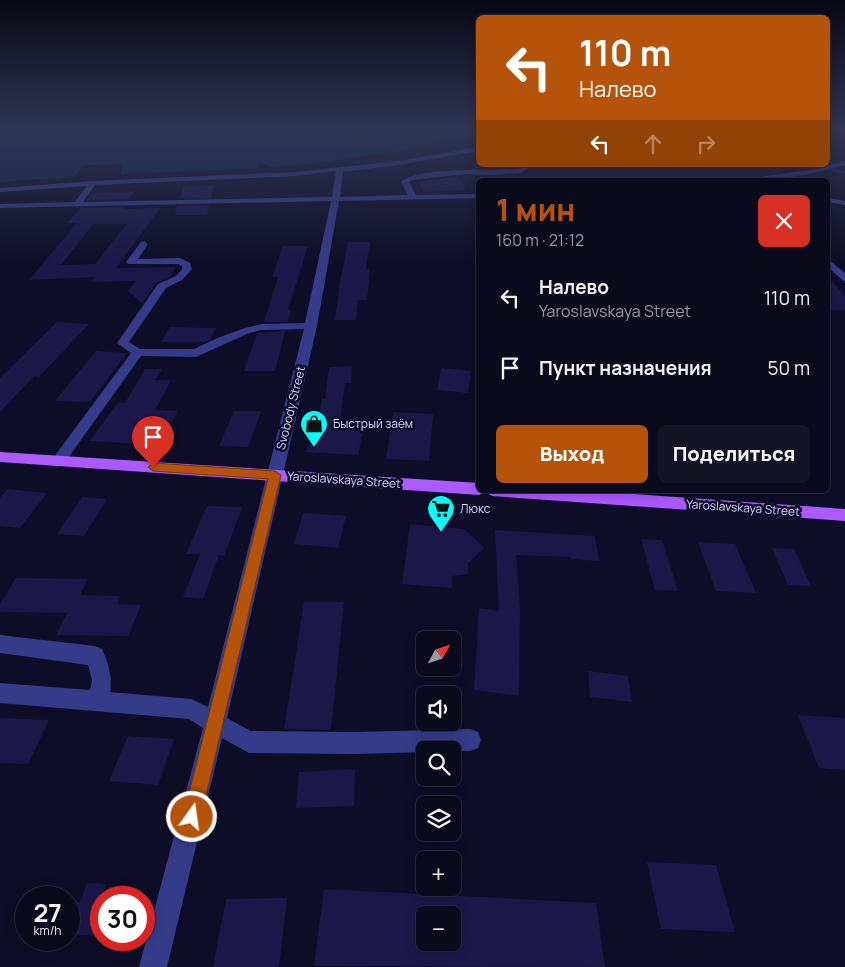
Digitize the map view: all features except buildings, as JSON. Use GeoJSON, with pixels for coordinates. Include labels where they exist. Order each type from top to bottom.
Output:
{"type":"FeatureCollection","features":[{"type":"Feature","properties":{"kind":"main road","name":"Yaroslavskaya Street"},"geometry":{"type":"LineString","coordinates":[[0,457],[476,489]]}},
{"type":"Feature","properties":{"kind":"main road","name":"Yaroslavskaya Street"},"geometry":{"type":"LineString","coordinates":[[534,493],[845,515]]}},
{"type":"Feature","properties":{"kind":"street"},"geometry":{"type":"LineString","coordinates":[[0,190],[93,183],[303,173]]}},
{"type":"Feature","properties":{"kind":"street","name":"Svobody Street"},"geometry":{"type":"LineString","coordinates":[[153,967],[216,723],[311,326],[340,173]]}},
{"type":"Feature","properties":{"kind":"street"},"geometry":{"type":"LineString","coordinates":[[413,197],[405,182],[406,180],[457,173]]}},
{"type":"Feature","properties":{"kind":"street"},"geometry":{"type":"LineString","coordinates":[[459,173],[486,176],[506,173]]}},
{"type":"Feature","properties":{"kind":"street"},"geometry":{"type":"LineString","coordinates":[[769,178],[808,173]]}},
{"type":"Feature","properties":{"kind":"street"},"geometry":{"type":"LineString","coordinates":[[78,204],[93,183]]}},
{"type":"Feature","properties":{"kind":"street"},"geometry":{"type":"LineString","coordinates":[[0,206],[476,196]]}},
{"type":"Feature","properties":{"kind":"street"},"geometry":{"type":"LineString","coordinates":[[830,200],[845,203]]}},
{"type":"Feature","properties":{"kind":"street"},"geometry":{"type":"LineString","coordinates":[[144,244],[131,262],[180,262],[187,265],[187,269],[179,278],[162,286],[122,343],[138,352],[196,353],[246,330],[311,326]]}},
{"type":"Feature","properties":{"kind":"street"},"geometry":{"type":"LineString","coordinates":[[830,264],[845,278]]}},
{"type":"Feature","properties":{"kind":"street"},"geometry":{"type":"LineString","coordinates":[[58,461],[138,352]]}},
{"type":"Feature","properties":{"kind":"street"},"geometry":{"type":"LineString","coordinates":[[0,644],[96,656],[102,680],[98,700]]}},
{"type":"Feature","properties":{"kind":"street"},"geometry":{"type":"LineString","coordinates":[[0,693],[191,709],[249,742],[357,743],[470,740]]}},
{"type":"Feature","properties":{"kind":"water"},"geometry":{"type":"Polygon","coordinates":[[[0,173],[78,173],[72,177],[0,182],[0,173]]]}},
{"type":"Feature","properties":{"kind":"place","name":"Быстрый заём"},"geometry":{"type":"Point","coordinates":[314,448]}},
{"type":"Feature","properties":{"kind":"place","name":"Люкс"},"geometry":{"type":"Point","coordinates":[441,533]}},
{"type":"Feature","properties":{"kind":"route"},"geometry":{"type":"LineString","coordinates":[[153,467],[275,475],[192,817]]}}]}
